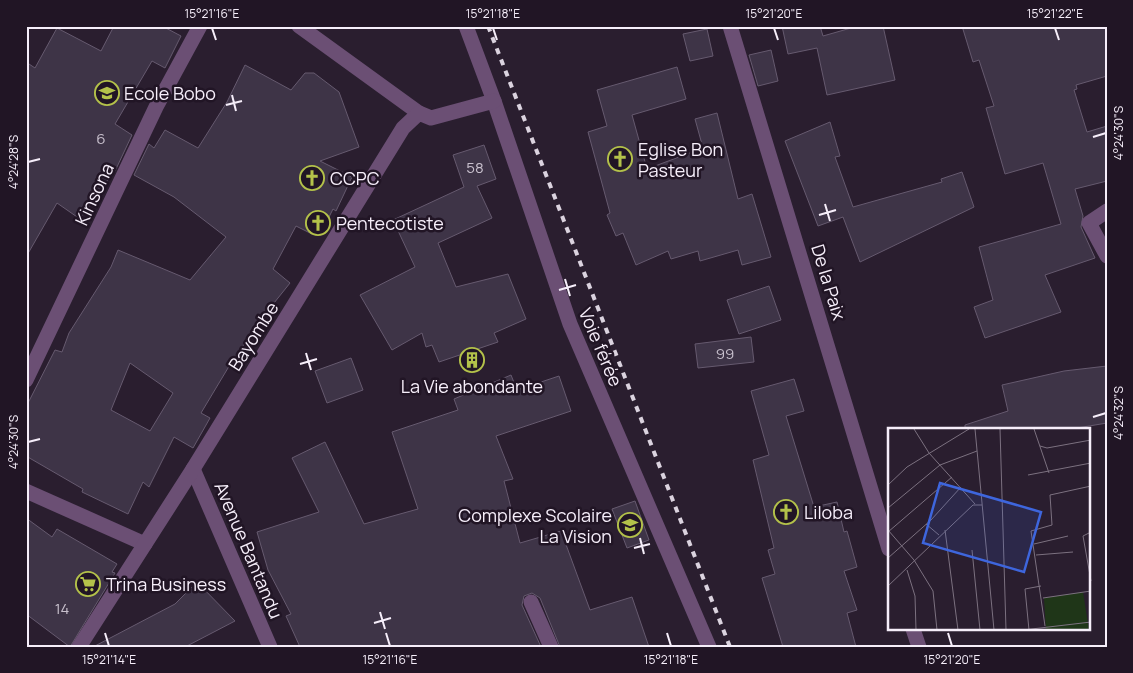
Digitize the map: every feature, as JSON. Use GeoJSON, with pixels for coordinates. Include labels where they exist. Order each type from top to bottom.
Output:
{"type":"FeatureCollection","features":[{"type":"Feature","properties":{"kind":"street","name":"Kinsona"},"geometry":{"type":"LineString","coordinates":[[26,380],[156,107],[200,26]]}},
{"type":"Feature","properties":{"kind":"street"},"geometry":{"type":"LineString","coordinates":[[299,26],[419,113],[431,118],[494,101]]}},
{"type":"Feature","properties":{"kind":"street","name":"Voie férée"},"geometry":{"type":"LineString","coordinates":[[466,26],[494,101],[570,324],[709,647]]}},
{"type":"Feature","properties":{"kind":"street","name":"De la Paix"},"geometry":{"type":"LineString","coordinates":[[730,26],[888,546]]}},
{"type":"Feature","properties":{"kind":"street","name":"Bayombe"},"geometry":{"type":"LineString","coordinates":[[79,647],[193,469],[403,128],[419,113]]}},
{"type":"Feature","properties":{"kind":"street"},"geometry":{"type":"LineString","coordinates":[[1107,211],[1090,223],[1107,256]]}},
{"type":"Feature","properties":{"kind":"street","name":"Avenue Bantandu"},"geometry":{"type":"LineString","coordinates":[[193,469],[270,647]]}},
{"type":"Feature","properties":{"kind":"street"},"geometry":{"type":"LineString","coordinates":[[26,491],[145,544]]}},
{"type":"Feature","properties":{"kind":"street"},"geometry":{"type":"LineString","coordinates":[[531,602],[551,647]]}},
{"type":"Feature","properties":{"kind":"street"},"geometry":{"type":"LineString","coordinates":[[913,630],[919,647]]}},
{"type":"Feature","properties":{"kind":"building"},"geometry":{"type":"Polygon","coordinates":[[[114,26],[162,26],[181,36],[165,68],[152,61],[115,124],[132,135],[116,169],[80,219],[57,203],[26,257],[26,62],[35,68],[57,28],[101,51],[114,26]]]}},
{"type":"Feature","properties":{"kind":"building"},"geometry":{"type":"Polygon","coordinates":[[[782,26],[820,26],[823,36],[858,26],[883,26],[895,80],[827,95],[817,48],[788,54],[782,26]]]}},
{"type":"Feature","properties":{"kind":"building"},"geometry":{"type":"Polygon","coordinates":[[[962,26],[1107,26],[1107,76],[1076,85],[1077,89],[1074,90],[1087,132],[1107,126],[1107,181],[1075,189],[1083,216],[1081,227],[1095,258],[1045,275],[1061,312],[985,338],[974,307],[993,300],[979,247],[1061,224],[1043,163],[1005,174],[986,108],[994,106],[979,60],[973,62],[962,26]]]}},
{"type":"Feature","properties":{"kind":"building"},"geometry":{"type":"Polygon","coordinates":[[[707,29],[713,56],[690,61],[683,34],[707,29]]]}},
{"type":"Feature","properties":{"kind":"building"},"geometry":{"type":"Polygon","coordinates":[[[771,50],[778,81],[758,86],[749,55],[771,50]]]}},
{"type":"Feature","properties":{"kind":"building"},"geometry":{"type":"Polygon","coordinates":[[[245,65],[291,90],[305,73],[314,73],[339,92],[359,147],[320,161],[352,177],[336,211],[333,209],[323,229],[312,234],[296,226],[273,269],[290,283],[266,313],[231,363],[201,413],[210,418],[193,448],[174,437],[149,487],[143,482],[128,514],[82,492],[83,489],[26,456],[26,407],[55,350],[62,352],[69,333],[111,267],[118,250],[190,280],[226,237],[174,197],[134,175],[149,144],[154,148],[165,130],[198,148],[227,102],[245,65]],[[130,363],[111,410],[150,431],[173,393],[130,363]]]}},
{"type":"Feature","properties":{"kind":"building"},"geometry":{"type":"Polygon","coordinates":[[[677,67],[686,99],[632,115],[647,169],[703,148],[695,119],[717,113],[738,199],[752,194],[771,257],[742,265],[738,250],[700,261],[698,251],[671,259],[668,251],[636,265],[623,233],[616,236],[607,215],[610,213],[588,132],[607,126],[597,90],[677,67]]]}},
{"type":"Feature","properties":{"kind":"building"},"geometry":{"type":"Polygon","coordinates":[[[830,122],[840,156],[835,157],[853,207],[942,182],[941,179],[962,172],[974,207],[860,262],[843,217],[818,226],[785,141],[830,122]]]}},
{"type":"Feature","properties":{"kind":"building"},"geometry":{"type":"Polygon","coordinates":[[[484,145],[496,179],[477,186],[492,218],[438,243],[456,287],[508,274],[526,319],[494,333],[498,342],[439,362],[432,345],[426,347],[422,333],[392,350],[360,295],[415,267],[393,220],[464,187],[453,155],[484,145]]]}},
{"type":"Feature","properties":{"kind":"building"},"geometry":{"type":"Polygon","coordinates":[[[769,286],[781,320],[739,334],[727,300],[769,286]]]}},
{"type":"Feature","properties":{"kind":"building"},"geometry":{"type":"Polygon","coordinates":[[[751,337],[754,362],[698,368],[695,344],[751,337]]]}},
{"type":"Feature","properties":{"kind":"building"},"geometry":{"type":"Polygon","coordinates":[[[351,358],[363,390],[327,403],[315,371],[351,358]]]}},
{"type":"Feature","properties":{"kind":"building"},"geometry":{"type":"Polygon","coordinates":[[[1107,366],[1107,423],[1077,428],[965,428],[965,425],[1008,411],[1002,385],[1064,371],[1107,366]]]}},
{"type":"Feature","properties":{"kind":"building"},"geometry":{"type":"Polygon","coordinates":[[[511,375],[517,390],[559,376],[571,411],[496,436],[513,479],[504,481],[520,543],[561,531],[590,610],[632,597],[649,647],[560,647],[540,598],[532,593],[524,596],[522,605],[541,647],[300,647],[286,616],[291,614],[268,570],[257,532],[319,512],[292,458],[325,442],[364,524],[418,509],[392,432],[458,410],[454,399],[511,375]]]}},
{"type":"Feature","properties":{"kind":"building"},"geometry":{"type":"Polygon","coordinates":[[[794,379],[804,411],[786,416],[814,507],[837,502],[844,532],[847,531],[857,567],[844,571],[857,610],[847,613],[856,647],[783,647],[762,578],[775,574],[768,550],[774,548],[753,460],[769,455],[751,391],[794,379]]]}},
{"type":"Feature","properties":{"kind":"building","name":"Complexe Scolaire La Vision"},"geometry":{"type":"Polygon","coordinates":[[[635,501],[649,540],[627,548],[612,509],[635,501]]]}},
{"type":"Feature","properties":{"kind":"building"},"geometry":{"type":"Polygon","coordinates":[[[26,518],[52,537],[57,529],[117,564],[112,572],[115,573],[70,647],[26,614],[26,518]]]}},
{"type":"Feature","properties":{"kind":"building"},"geometry":{"type":"Polygon","coordinates":[[[197,582],[235,621],[185,647],[93,647],[175,604],[197,582]]]}},
{"type":"Feature","properties":{"kind":"railway"},"geometry":{"type":"LineString","coordinates":[[488,26],[730,647]]}},
{"type":"Feature","properties":{"kind":"place","name":"Ecole Bobo"},"geometry":{"type":"Point","coordinates":[107,93]}},
{"type":"Feature","properties":{"kind":"place","name":"Eglise Bon Pasteur"},"geometry":{"type":"Point","coordinates":[620,159]}},
{"type":"Feature","properties":{"kind":"place","name":"CCPC"},"geometry":{"type":"Point","coordinates":[312,178]}},
{"type":"Feature","properties":{"kind":"place","name":"Pentecotiste"},"geometry":{"type":"Point","coordinates":[318,223]}},
{"type":"Feature","properties":{"kind":"place","name":"La Vie abondante"},"geometry":{"type":"Point","coordinates":[472,360]}},
{"type":"Feature","properties":{"kind":"place","name":"Liloba"},"geometry":{"type":"Point","coordinates":[786,512]}},
{"type":"Feature","properties":{"kind":"place","name":"Complexe Scolaire La Vision"},"geometry":{"type":"Point","coordinates":[630,525]}},
{"type":"Feature","properties":{"kind":"place","name":"Trina Business"},"geometry":{"type":"Point","coordinates":[88,584]}}]}
